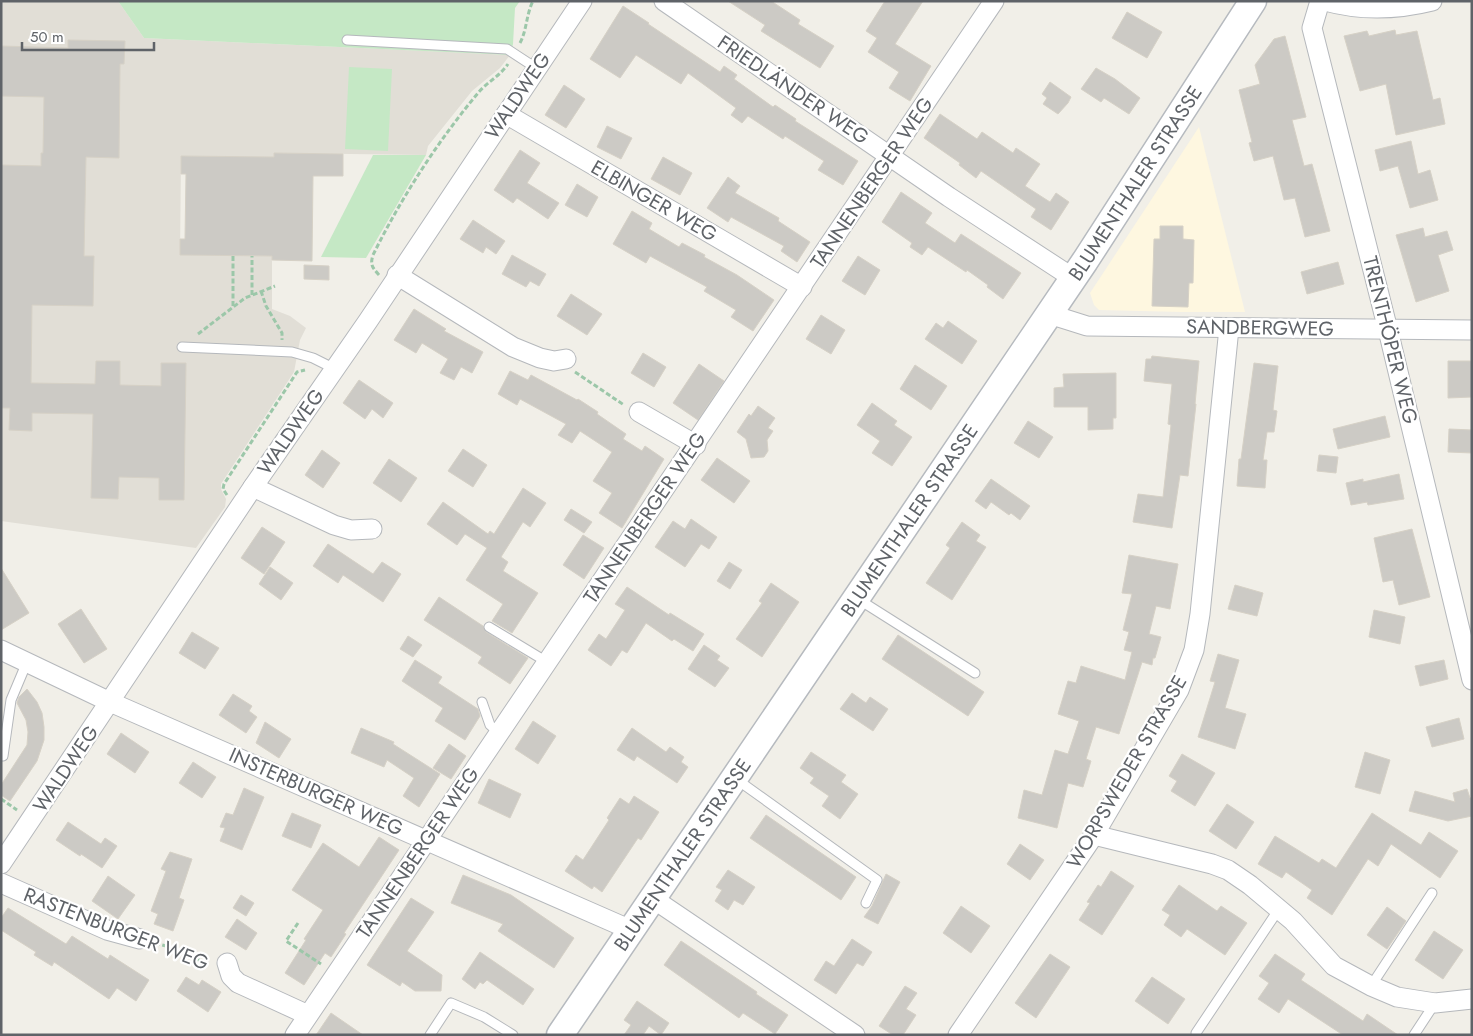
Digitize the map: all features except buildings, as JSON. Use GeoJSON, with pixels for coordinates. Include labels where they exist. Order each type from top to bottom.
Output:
{"type":"FeatureCollection","features":[{"type":"Feature","properties":{"kind":"main road","name":"BLUMENTHALER STRASSE"},"geometry":{"type":"LineString","coordinates":[[560,1035],[1049,314],[1253,1]]}},
{"type":"Feature","properties":{"kind":"street","name":"WALDWEG"},"geometry":{"type":"LineString","coordinates":[[1,864],[582,1]]}},
{"type":"Feature","properties":{"kind":"street","name":"FRIEDLÄNDER WEG"},"geometry":{"type":"LineString","coordinates":[[664,1],[949,197],[1073,278]]}},
{"type":"Feature","properties":{"kind":"street","name":"TANNENBERGER WEG"},"geometry":{"type":"LineString","coordinates":[[295,1035],[994,1]]}},
{"type":"Feature","properties":{"kind":"street","name":"TRENTHÖPER WEG"},"geometry":{"type":"LineString","coordinates":[[1320,1],[1312,28],[1388,330],[1472,680]]}},
{"type":"Feature","properties":{"kind":"street"},"geometry":{"type":"LineString","coordinates":[[1325,1],[1370,10],[1414,6],[1432,1]]}},
{"type":"Feature","properties":{"kind":"street","name":"ELBINGER WEG"},"geometry":{"type":"LineString","coordinates":[[506,114],[802,287]]}},
{"type":"Feature","properties":{"kind":"street"},"geometry":{"type":"LineString","coordinates":[[398,275],[513,347],[540,358],[554,361],[566,359]]}},
{"type":"Feature","properties":{"kind":"street","name":"SANDBERGWEG"},"geometry":{"type":"LineString","coordinates":[[1049,314],[1087,326],[1472,330]]}},
{"type":"Feature","properties":{"kind":"street","name":"WORPSWEDER STRASSE"},"geometry":{"type":"LineString","coordinates":[[958,1035],[1094,835],[1179,690],[1194,650],[1200,614],[1229,328]]}},
{"type":"Feature","properties":{"kind":"street"},"geometry":{"type":"LineString","coordinates":[[639,412],[696,444]]}},
{"type":"Feature","properties":{"kind":"street"},"geometry":{"type":"LineString","coordinates":[[254,487],[334,525],[351,530],[372,529]]}},
{"type":"Feature","properties":{"kind":"street","name":"INSTERBURGER WEG"},"geometry":{"type":"LineString","coordinates":[[1,650],[110,702],[631,930]]}},
{"type":"Feature","properties":{"kind":"street"},"geometry":{"type":"LineString","coordinates":[[1094,835],[1212,864],[1228,870],[1250,884],[1293,922],[1334,966],[1371,986],[1397,997],[1435,1003],[1472,999]]}},
{"type":"Feature","properties":{"kind":"street","name":"RASTENBURGER WEG"},"geometry":{"type":"LineString","coordinates":[[1,883],[107,930],[140,939]]}},
{"type":"Feature","properties":{"kind":"street"},"geometry":{"type":"LineString","coordinates":[[652,898],[855,1035]]}},
{"type":"Feature","properties":{"kind":"street","name":"RASTENBURGER WEG"},"geometry":{"type":"LineString","coordinates":[[229,969],[238,983],[308,1015]]}},
{"type":"Feature","properties":{"kind":"lane"},"geometry":{"type":"LineString","coordinates":[[348,40],[507,49],[536,68]]}},
{"type":"Feature","properties":{"kind":"lane"},"geometry":{"type":"LineString","coordinates":[[182,347],[282,351],[312,358],[335,369]]}},
{"type":"Feature","properties":{"kind":"lane"},"geometry":{"type":"LineString","coordinates":[[856,598],[975,673]]}},
{"type":"Feature","properties":{"kind":"lane"},"geometry":{"type":"LineString","coordinates":[[489,627],[547,662]]}},
{"type":"Feature","properties":{"kind":"lane"},"geometry":{"type":"LineString","coordinates":[[3,756],[11,700],[27,662]]}},
{"type":"Feature","properties":{"kind":"lane"},"geometry":{"type":"LineString","coordinates":[[482,702],[490,725],[499,733]]}},
{"type":"Feature","properties":{"kind":"lane"},"geometry":{"type":"LineString","coordinates":[[734,778],[876,880],[866,903]]}},
{"type":"Feature","properties":{"kind":"lane"},"geometry":{"type":"LineString","coordinates":[[1371,986],[1432,893]]}},
{"type":"Feature","properties":{"kind":"lane"},"geometry":{"type":"LineString","coordinates":[[1196,1033],[1278,909]]}},
{"type":"Feature","properties":{"kind":"lane"},"geometry":{"type":"LineString","coordinates":[[430,1035],[451,1003],[484,1017],[513,1035]]}},
{"type":"Feature","properties":{"kind":"lane"},"geometry":{"type":"LineString","coordinates":[[1414,1035],[1435,1003]]}},
{"type":"Feature","properties":{"kind":"path"},"geometry":{"type":"LineString","coordinates":[[233,256],[233,307]]}},
{"type":"Feature","properties":{"kind":"path"},"geometry":{"type":"LineString","coordinates":[[252,256],[252,295]]}},
{"type":"Feature","properties":{"kind":"path"},"geometry":{"type":"LineString","coordinates":[[182,347],[245,298],[275,286]]}},
{"type":"Feature","properties":{"kind":"path"},"geometry":{"type":"LineString","coordinates":[[261,292],[266,306],[282,333],[282,351]]}},
{"type":"Feature","properties":{"kind":"path"},"geometry":{"type":"LineString","coordinates":[[566,359],[576,373],[621,404],[639,412]]}},
{"type":"Feature","properties":{"kind":"path"},"geometry":{"type":"LineString","coordinates":[[298,923],[286,941],[337,974]]}},
{"type":"Feature","properties":{"kind":"path","name":"RASTENBURGER WEG"},"geometry":{"type":"LineString","coordinates":[[140,939],[229,969]]}},
{"type":"Feature","properties":{"kind":"shaded area"},"geometry":{"type":"Polygon","coordinates":[[[1,1],[118,1],[144,38],[510,55],[500,68],[472,91],[428,146],[426,155],[275,153],[274,157],[181,156],[180,255],[272,256],[272,309],[290,316],[306,328],[300,340],[294,372],[221,484],[221,489],[226,499],[225,507],[196,548],[1,521],[1,1]]]}},
{"type":"Feature","properties":{"kind":"shaded area"},"geometry":{"type":"Polygon","coordinates":[[[1199,127],[1245,312],[1099,310],[1094,305],[1090,293],[1199,127]]]}},
{"type":"Feature","properties":{"kind":"green space"},"geometry":{"type":"Polygon","coordinates":[[[118,1],[520,1],[515,8],[513,44],[510,55],[144,38],[118,1]]]}},
{"type":"Feature","properties":{"kind":"green space"},"geometry":{"type":"Polygon","coordinates":[[[349,67],[392,69],[388,151],[345,149],[349,67]]]}},
{"type":"Feature","properties":{"kind":"green space"},"geometry":{"type":"Polygon","coordinates":[[[373,155],[426,155],[366,258],[321,257],[373,155]]]}}]}
